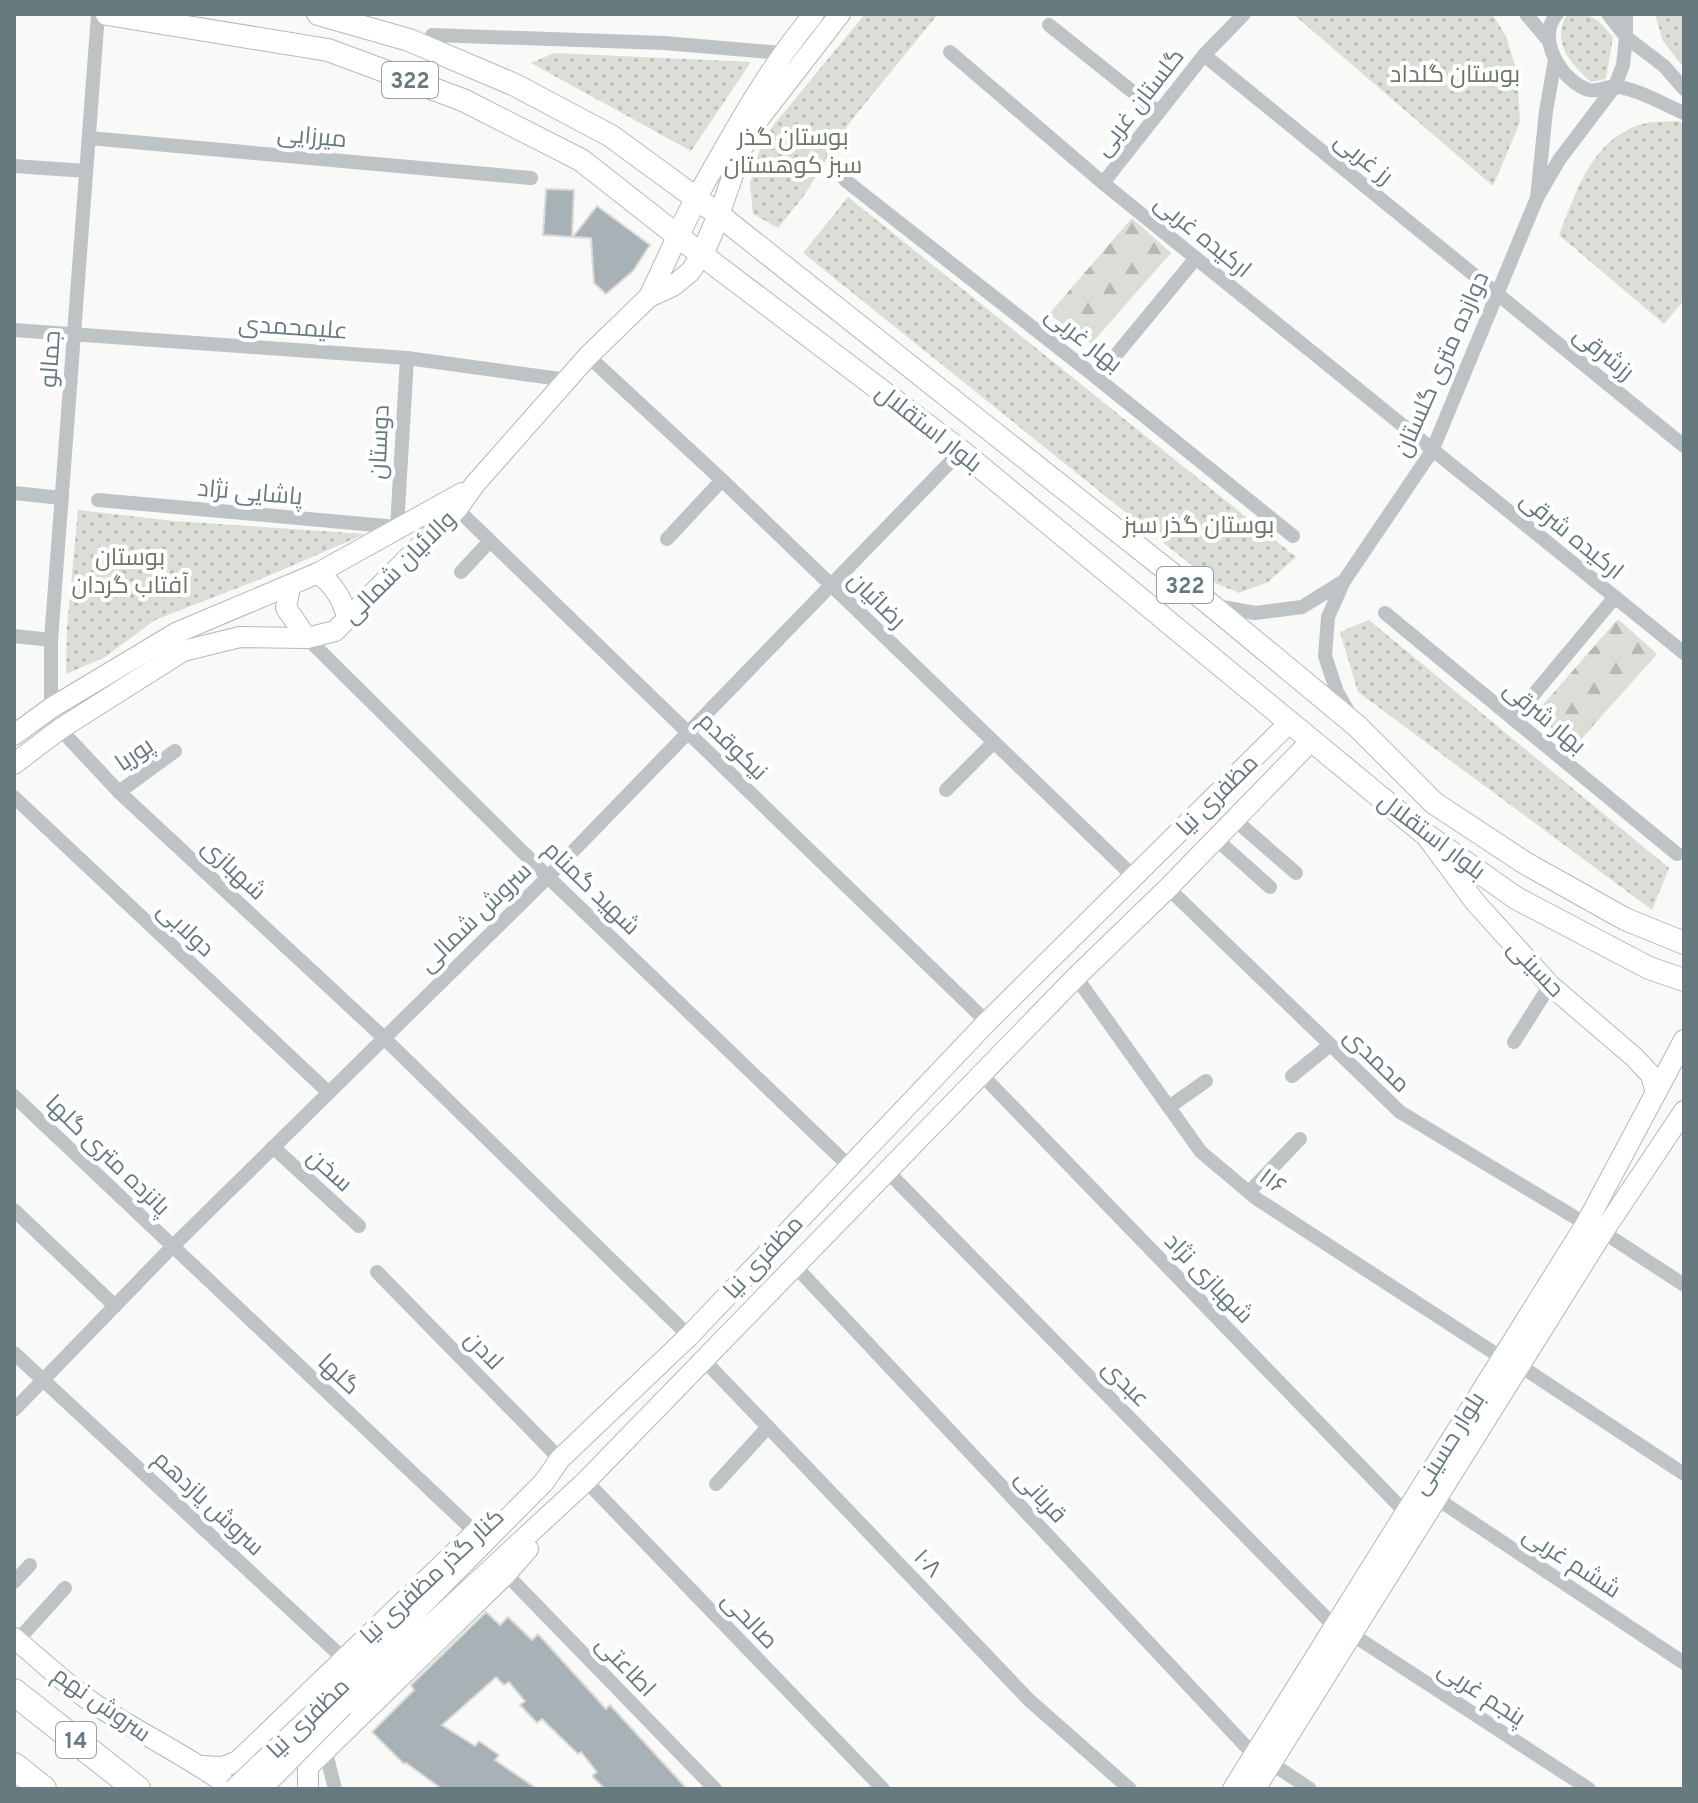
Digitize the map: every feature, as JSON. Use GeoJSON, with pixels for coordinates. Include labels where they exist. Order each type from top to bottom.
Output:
{"type":"FeatureCollection","features":[{"type":"Feature","properties":{"kind":"highway","name":"14"},"geometry":{"type":"LineString","coordinates":[[14,1692],[137,1789]]}},
{"type":"Feature","properties":{"kind":"highway","name":"14"},"geometry":{"type":"LineString","coordinates":[[14,1766],[43,1789]]}},
{"type":"Feature","properties":{"kind":"main road","name":"بلوار استقلال"},"geometry":{"type":"LineString","coordinates":[[107,14],[328,50],[463,100],[581,160],[961,451],[1425,834],[1516,898],[1649,968],[1684,980]]}},
{"type":"Feature","properties":{"kind":"main road","name":"بلوار استقلال"},"geometry":{"type":"LineString","coordinates":[[318,14],[409,40],[515,85],[611,136],[697,197],[1211,605],[1357,726],[1434,803],[1525,863],[1625,919],[1684,943]]}},
{"type":"Feature","properties":{"kind":"main road"},"geometry":{"type":"LineString","coordinates":[[678,235],[762,82],[814,14]]}},
{"type":"Feature","properties":{"kind":"main road"},"geometry":{"type":"LineString","coordinates":[[702,255],[742,149],[758,120],[840,14]]}},
{"type":"Feature","properties":{"kind":"main road"},"geometry":{"type":"LineString","coordinates":[[782,53],[805,57]]}},
{"type":"Feature","properties":{"kind":"main road","name":"والائیان شمالی"},"geometry":{"type":"LineString","coordinates":[[649,297],[678,235]]}},
{"type":"Feature","properties":{"kind":"main road","name":"والائیان شمالی"},"geometry":{"type":"LineString","coordinates":[[14,764],[60,729],[183,651],[240,637],[307,638],[335,631],[475,484],[588,356],[649,297],[673,286],[690,272],[702,255]]}},
{"type":"Feature","properties":{"kind":"main road","name":"والائیان شمالی"},"geometry":{"type":"LineString","coordinates":[[14,735],[51,708],[176,633],[290,587],[397,527],[453,505]]}},
{"type":"Feature","properties":{"kind":"main road"},"geometry":{"type":"LineString","coordinates":[[318,573],[330,582],[342,599],[348,619]]}},
{"type":"Feature","properties":{"kind":"main road"},"geometry":{"type":"LineString","coordinates":[[290,587],[286,608],[307,638]]}},
{"type":"Feature","properties":{"kind":"main road"},"geometry":{"type":"LineString","coordinates":[[51,708],[60,729]]}},
{"type":"Feature","properties":{"kind":"main road","name":"مظفری نیا"},"geometry":{"type":"LineString","coordinates":[[261,1789],[337,1701],[544,1482],[560,1459],[689,1336],[987,1022],[1289,723]]}},
{"type":"Feature","properties":{"kind":"main road","name":"مظفری نیا"},"geometry":{"type":"LineString","coordinates":[[234,1789],[586,1481],[1076,977],[1311,741]]}},
{"type":"Feature","properties":{"kind":"main road"},"geometry":{"type":"LineString","coordinates":[[1248,764],[1273,757],[1279,765],[1278,775]]}},
{"type":"Feature","properties":{"kind":"main road","name":"حسینی"},"geometry":{"type":"LineString","coordinates":[[1425,834],[1475,902],[1550,985],[1651,1075],[1656,1093]]}},
{"type":"Feature","properties":{"kind":"main road"},"geometry":{"type":"LineString","coordinates":[[1649,968],[1662,935]]}},
{"type":"Feature","properties":{"kind":"main road","name":"بلوار حسینی"},"geometry":{"type":"LineString","coordinates":[[1595,1228],[1656,1093],[1684,1040]]}},
{"type":"Feature","properties":{"kind":"main road","name":"بلوار حسینی"},"geometry":{"type":"LineString","coordinates":[[1233,1789],[1263,1759],[1342,1629],[1405,1512],[1510,1361],[1595,1228],[1684,1111]]}},
{"type":"Feature","properties":{"kind":"main road","name":"بلوار حسینی"},"geometry":{"type":"LineString","coordinates":[[1342,1629],[1436,1498],[1510,1361]]}},
{"type":"Feature","properties":{"kind":"main road","name":"کنار گذر مظفری نیا"},"geometry":{"type":"LineString","coordinates":[[202,1766],[223,1767],[238,1761],[475,1532],[560,1459]]}},
{"type":"Feature","properties":{"kind":"main road"},"geometry":{"type":"LineString","coordinates":[[308,1789],[308,1767],[506,1574],[586,1481]]}},
{"type":"Feature","properties":{"kind":"main road","name":"سروش نهم"},"geometry":{"type":"LineString","coordinates":[[16,1640],[93,1703],[202,1766],[234,1789]]}},
{"type":"Feature","properties":{"kind":"main road"},"geometry":{"type":"LineString","coordinates":[[272,1729],[293,1760],[308,1767]]}},
{"type":"Feature","properties":{"kind":"main road","name":"بلوار حسینی"},"geometry":{"type":"LineString","coordinates":[[1255,1789],[1263,1759]]}},
{"type":"Feature","properties":{"kind":"street","name":"جمالو"},"geometry":{"type":"LineString","coordinates":[[51,708],[51,640],[98,14]]}},
{"type":"Feature","properties":{"kind":"street","name":"گلستان غربی"},"geometry":{"type":"LineString","coordinates":[[1103,183],[1204,55],[1244,14]]}},
{"type":"Feature","properties":{"kind":"street"},"geometry":{"type":"LineString","coordinates":[[1526,14],[1548,40],[1555,60],[1570,81],[1591,91],[1615,86],[1684,113]]}},
{"type":"Feature","properties":{"kind":"street"},"geometry":{"type":"LineString","coordinates":[[1548,40],[1552,19],[1557,14]]}},
{"type":"Feature","properties":{"kind":"street"},"geometry":{"type":"LineString","coordinates":[[1608,14],[1626,37],[1664,66],[1684,89]]}},
{"type":"Feature","properties":{"kind":"street"},"geometry":{"type":"LineString","coordinates":[[1537,198],[1559,160],[1615,86],[1623,65],[1626,14]]}},
{"type":"Feature","properties":{"kind":"street"},"geometry":{"type":"LineString","coordinates":[[1049,25],[1158,112]]}},
{"type":"Feature","properties":{"kind":"street"},"geometry":{"type":"LineString","coordinates":[[432,35],[664,43],[782,53]]}},
{"type":"Feature","properties":{"kind":"street","name":"ارکیده غربی"},"geometry":{"type":"LineString","coordinates":[[950,52],[1103,183],[1432,451]]}},
{"type":"Feature","properties":{"kind":"street","name":"رز غربی"},"geometry":{"type":"LineString","coordinates":[[1204,55],[1496,295]]}},
{"type":"Feature","properties":{"kind":"street"},"geometry":{"type":"LineString","coordinates":[[1537,198],[1555,60]]}},
{"type":"Feature","properties":{"kind":"street","name":"میرزایی"},"geometry":{"type":"LineString","coordinates":[[89,138],[531,178]]}},
{"type":"Feature","properties":{"kind":"street"},"geometry":{"type":"LineString","coordinates":[[14,166],[86,171]]}},
{"type":"Feature","properties":{"kind":"street","name":"بهار غربی"},"geometry":{"type":"LineString","coordinates":[[845,180],[1293,536]]}},
{"type":"Feature","properties":{"kind":"street","name":"دوازده متری گلستان"},"geometry":{"type":"LineString","coordinates":[[1344,581],[1432,451],[1537,198]]}},
{"type":"Feature","properties":{"kind":"street"},"geometry":{"type":"LineString","coordinates":[[1097,378],[1196,258]]}},
{"type":"Feature","properties":{"kind":"street","name":"رزشرقی"},"geometry":{"type":"LineString","coordinates":[[1496,295],[1684,446]]}},
{"type":"Feature","properties":{"kind":"street","name":"علیمحمدی"},"geometry":{"type":"LineString","coordinates":[[14,330],[407,358],[567,380]]}},
{"type":"Feature","properties":{"kind":"street","name":"رضائیان"},"geometry":{"type":"LineString","coordinates":[[588,356],[722,480],[1134,877]]}},
{"type":"Feature","properties":{"kind":"street","name":"دوستان"},"geometry":{"type":"LineString","coordinates":[[397,527],[407,358]]}},
{"type":"Feature","properties":{"kind":"street","name":"سروش شمالی"},"geometry":{"type":"LineString","coordinates":[[14,1410],[172,1247],[548,877],[961,451]]}},
{"type":"Feature","properties":{"kind":"street","name":"ارکیده شرقی"},"geometry":{"type":"LineString","coordinates":[[1432,451],[1684,653]]}},
{"type":"Feature","properties":{"kind":"street"},"geometry":{"type":"LineString","coordinates":[[667,539],[722,480]]}},
{"type":"Feature","properties":{"kind":"street"},"geometry":{"type":"LineString","coordinates":[[14,493],[62,498]]}},
{"type":"Feature","properties":{"kind":"street","name":"پاشایی نژاد"},"geometry":{"type":"LineString","coordinates":[[98,500],[397,527]]}},
{"type":"Feature","properties":{"kind":"street","name":"نیکوقدم"},"geometry":{"type":"LineString","coordinates":[[453,505],[987,1022]]}},
{"type":"Feature","properties":{"kind":"street"},"geometry":{"type":"LineString","coordinates":[[461,572],[489,542]]}},
{"type":"Feature","properties":{"kind":"street"},"geometry":{"type":"LineString","coordinates":[[1211,605],[1255,613],[1302,607],[1344,581]]}},
{"type":"Feature","properties":{"kind":"street"},"geometry":{"type":"LineString","coordinates":[[1344,581],[1328,617],[1325,656],[1337,692],[1357,726]]}},
{"type":"Feature","properties":{"kind":"street"},"geometry":{"type":"LineString","coordinates":[[1513,719],[1615,597]]}},
{"type":"Feature","properties":{"kind":"street","name":"بهار شرقی"},"geometry":{"type":"LineString","coordinates":[[1385,613],[1677,854]]}},
{"type":"Feature","properties":{"kind":"street"},"geometry":{"type":"LineString","coordinates":[[14,636],[51,640]]}},
{"type":"Feature","properties":{"kind":"street","name":"شهید گمنام"},"geometry":{"type":"LineString","coordinates":[[307,638],[548,877],[849,1166]]}},
{"type":"Feature","properties":{"kind":"street","name":"شهبازی"},"geometry":{"type":"LineString","coordinates":[[60,729],[119,792],[383,1037],[689,1336]]}},
{"type":"Feature","properties":{"kind":"street"},"geometry":{"type":"LineString","coordinates":[[946,790],[994,742]]}},
{"type":"Feature","properties":{"kind":"street","name":"پوریا"},"geometry":{"type":"LineString","coordinates":[[119,792],[175,751]]}},
{"type":"Feature","properties":{"kind":"street","name":"دولابی"},"geometry":{"type":"LineString","coordinates":[[14,797],[328,1092]]}},
{"type":"Feature","properties":{"kind":"street"},"geometry":{"type":"LineString","coordinates":[[1235,820],[1296,873]]}},
{"type":"Feature","properties":{"kind":"street"},"geometry":{"type":"LineString","coordinates":[[1216,839],[1270,887]]}},
{"type":"Feature","properties":{"kind":"street","name":"محمدی"},"geometry":{"type":"LineString","coordinates":[[1168,888],[1400,1112],[1684,1285]]}},
{"type":"Feature","properties":{"kind":"street","name":"۱۱۶"},"geometry":{"type":"LineString","coordinates":[[1076,977],[1201,1152],[1249,1192],[1684,1474]]}},
{"type":"Feature","properties":{"kind":"street"},"geometry":{"type":"LineString","coordinates":[[1514,1042],[1550,985]]}},
{"type":"Feature","properties":{"kind":"street"},"geometry":{"type":"LineString","coordinates":[[1292,1076],[1330,1045]]}},
{"type":"Feature","properties":{"kind":"street","name":"شهبازی نژاد"},"geometry":{"type":"LineString","coordinates":[[982,1075],[1405,1512]]}},
{"type":"Feature","properties":{"kind":"street"},"geometry":{"type":"LineString","coordinates":[[1169,1107],[1206,1081]]}},
{"type":"Feature","properties":{"kind":"street","name":"پانزده متری گلها"},"geometry":{"type":"LineString","coordinates":[[14,1096],[172,1247]]}},
{"type":"Feature","properties":{"kind":"street"},"geometry":{"type":"LineString","coordinates":[[1249,1192],[1300,1139]]}},
{"type":"Feature","properties":{"kind":"street","name":"سخن"},"geometry":{"type":"LineString","coordinates":[[273,1147],[359,1226]]}},
{"type":"Feature","properties":{"kind":"street","name":"عبدی"},"geometry":{"type":"LineString","coordinates":[[887,1171],[1342,1629]]}},
{"type":"Feature","properties":{"kind":"street"},"geometry":{"type":"LineString","coordinates":[[14,1210],[115,1306]]}},
{"type":"Feature","properties":{"kind":"street","name":"گلها"},"geometry":{"type":"LineString","coordinates":[[172,1247],[475,1532]]}},
{"type":"Feature","properties":{"kind":"street","name":"قربانی"},"geometry":{"type":"LineString","coordinates":[[795,1266],[1263,1759],[1310,1789]]}},
{"type":"Feature","properties":{"kind":"street","name":"لادن"},"geometry":{"type":"LineString","coordinates":[[377,1272],[560,1459]]}},
{"type":"Feature","properties":{"kind":"street","name":"سروش یازدهم"},"geometry":{"type":"LineString","coordinates":[[14,1353],[344,1659]]}},
{"type":"Feature","properties":{"kind":"street","name":"۱۰۸"},"geometry":{"type":"LineString","coordinates":[[703,1359],[1029,1700],[1130,1789]]}},
{"type":"Feature","properties":{"kind":"street"},"geometry":{"type":"LineString","coordinates":[[716,1484],[768,1427]]}},
{"type":"Feature","properties":{"kind":"street","name":"صالحی"},"geometry":{"type":"LineString","coordinates":[[586,1481],[883,1789]]}},
{"type":"Feature","properties":{"kind":"street","name":"ششم غربی"},"geometry":{"type":"LineString","coordinates":[[1436,1498],[1684,1663]]}},
{"type":"Feature","properties":{"kind":"street"},"geometry":{"type":"LineString","coordinates":[[14,1582],[30,1565]]}},
{"type":"Feature","properties":{"kind":"street","name":"اطاعتی"},"geometry":{"type":"LineString","coordinates":[[506,1574],[715,1789]]}},
{"type":"Feature","properties":{"kind":"street"},"geometry":{"type":"LineString","coordinates":[[16,1640],[65,1588]]}},
{"type":"Feature","properties":{"kind":"street","name":"پنجم غربی"},"geometry":{"type":"LineString","coordinates":[[1342,1629],[1589,1789]]}},
{"type":"Feature","properties":{"kind":"street"},"geometry":{"type":"LineString","coordinates":[[325,1749],[335,1789]]}},
{"type":"Feature","properties":{"kind":"green space","name":"بوستان گذر سبز کوهستان"},"geometry":{"type":"Polygon","coordinates":[[[865,14],[938,14],[850,122],[803,197],[778,228],[753,214],[750,184],[763,138],[865,14]]]}},
{"type":"Feature","properties":{"kind":"green space","name":"بوستان گلداد"},"geometry":{"type":"Polygon","coordinates":[[[1293,14],[1492,14],[1506,36],[1517,72],[1520,122],[1493,186],[1293,14]]]}},
{"type":"Feature","properties":{"kind":"green space"},"geometry":{"type":"Polygon","coordinates":[[[1567,14],[1594,18],[1613,37],[1606,79],[1591,82],[1570,60],[1561,34],[1567,14]]]}},
{"type":"Feature","properties":{"kind":"green space"},"geometry":{"type":"Polygon","coordinates":[[[1655,14],[1684,14],[1684,68],[1663,41],[1655,14]]]}},
{"type":"Feature","properties":{"kind":"green space"},"geometry":{"type":"Polygon","coordinates":[[[554,53],[751,62],[691,151],[531,63],[554,53]]]}},
{"type":"Feature","properties":{"kind":"green space"},"geometry":{"type":"Polygon","coordinates":[[[1677,121],[1684,124],[1684,300],[1664,324],[1559,235],[1579,186],[1608,143],[1639,125],[1677,121]]]}},
{"type":"Feature","properties":{"kind":"green space","name":"بوستان گذر سبز"},"geometry":{"type":"Polygon","coordinates":[[[848,197],[1296,557],[1268,582],[1239,593],[1211,581],[803,253],[848,197]]]}},
{"type":"Feature","properties":{"kind":"green space"},"geometry":{"type":"Polygon","coordinates":[[[1132,218],[1171,253],[1091,344],[1049,314],[1132,218]]]}},
{"type":"Feature","properties":{"kind":"green space","name":"بوستان آفتاب گردان"},"geometry":{"type":"Polygon","coordinates":[[[78,510],[174,521],[365,534],[155,620],[105,657],[66,674],[78,510]]]}},
{"type":"Feature","properties":{"kind":"green space"},"geometry":{"type":"Polygon","coordinates":[[[1618,619],[1657,654],[1576,745],[1534,715],[1618,619]]]}},
{"type":"Feature","properties":{"kind":"green space"},"geometry":{"type":"Polygon","coordinates":[[[1369,620],[1669,868],[1652,910],[1358,692],[1340,632],[1369,620]]]}},
{"type":"Feature","properties":{"kind":"building"},"geometry":{"type":"Polygon","coordinates":[[[546,189],[574,190],[572,237],[543,235],[546,189]]]}},
{"type":"Feature","properties":{"kind":"building"},"geometry":{"type":"Polygon","coordinates":[[[597,206],[650,245],[633,271],[606,294],[594,283],[591,238],[573,237],[597,206]]]}},
{"type":"Feature","properties":{"kind":"building"},"geometry":{"type":"Polygon","coordinates":[[[486,1612],[500,1625],[508,1617],[532,1640],[538,1634],[606,1709],[610,1705],[687,1789],[605,1789],[592,1776],[597,1772],[581,1752],[578,1754],[542,1719],[537,1723],[520,1705],[525,1701],[509,1682],[504,1685],[496,1677],[442,1725],[475,1746],[479,1741],[499,1755],[495,1760],[537,1789],[442,1789],[404,1764],[372,1732],[414,1690],[411,1685],[486,1612]]]}}]}
